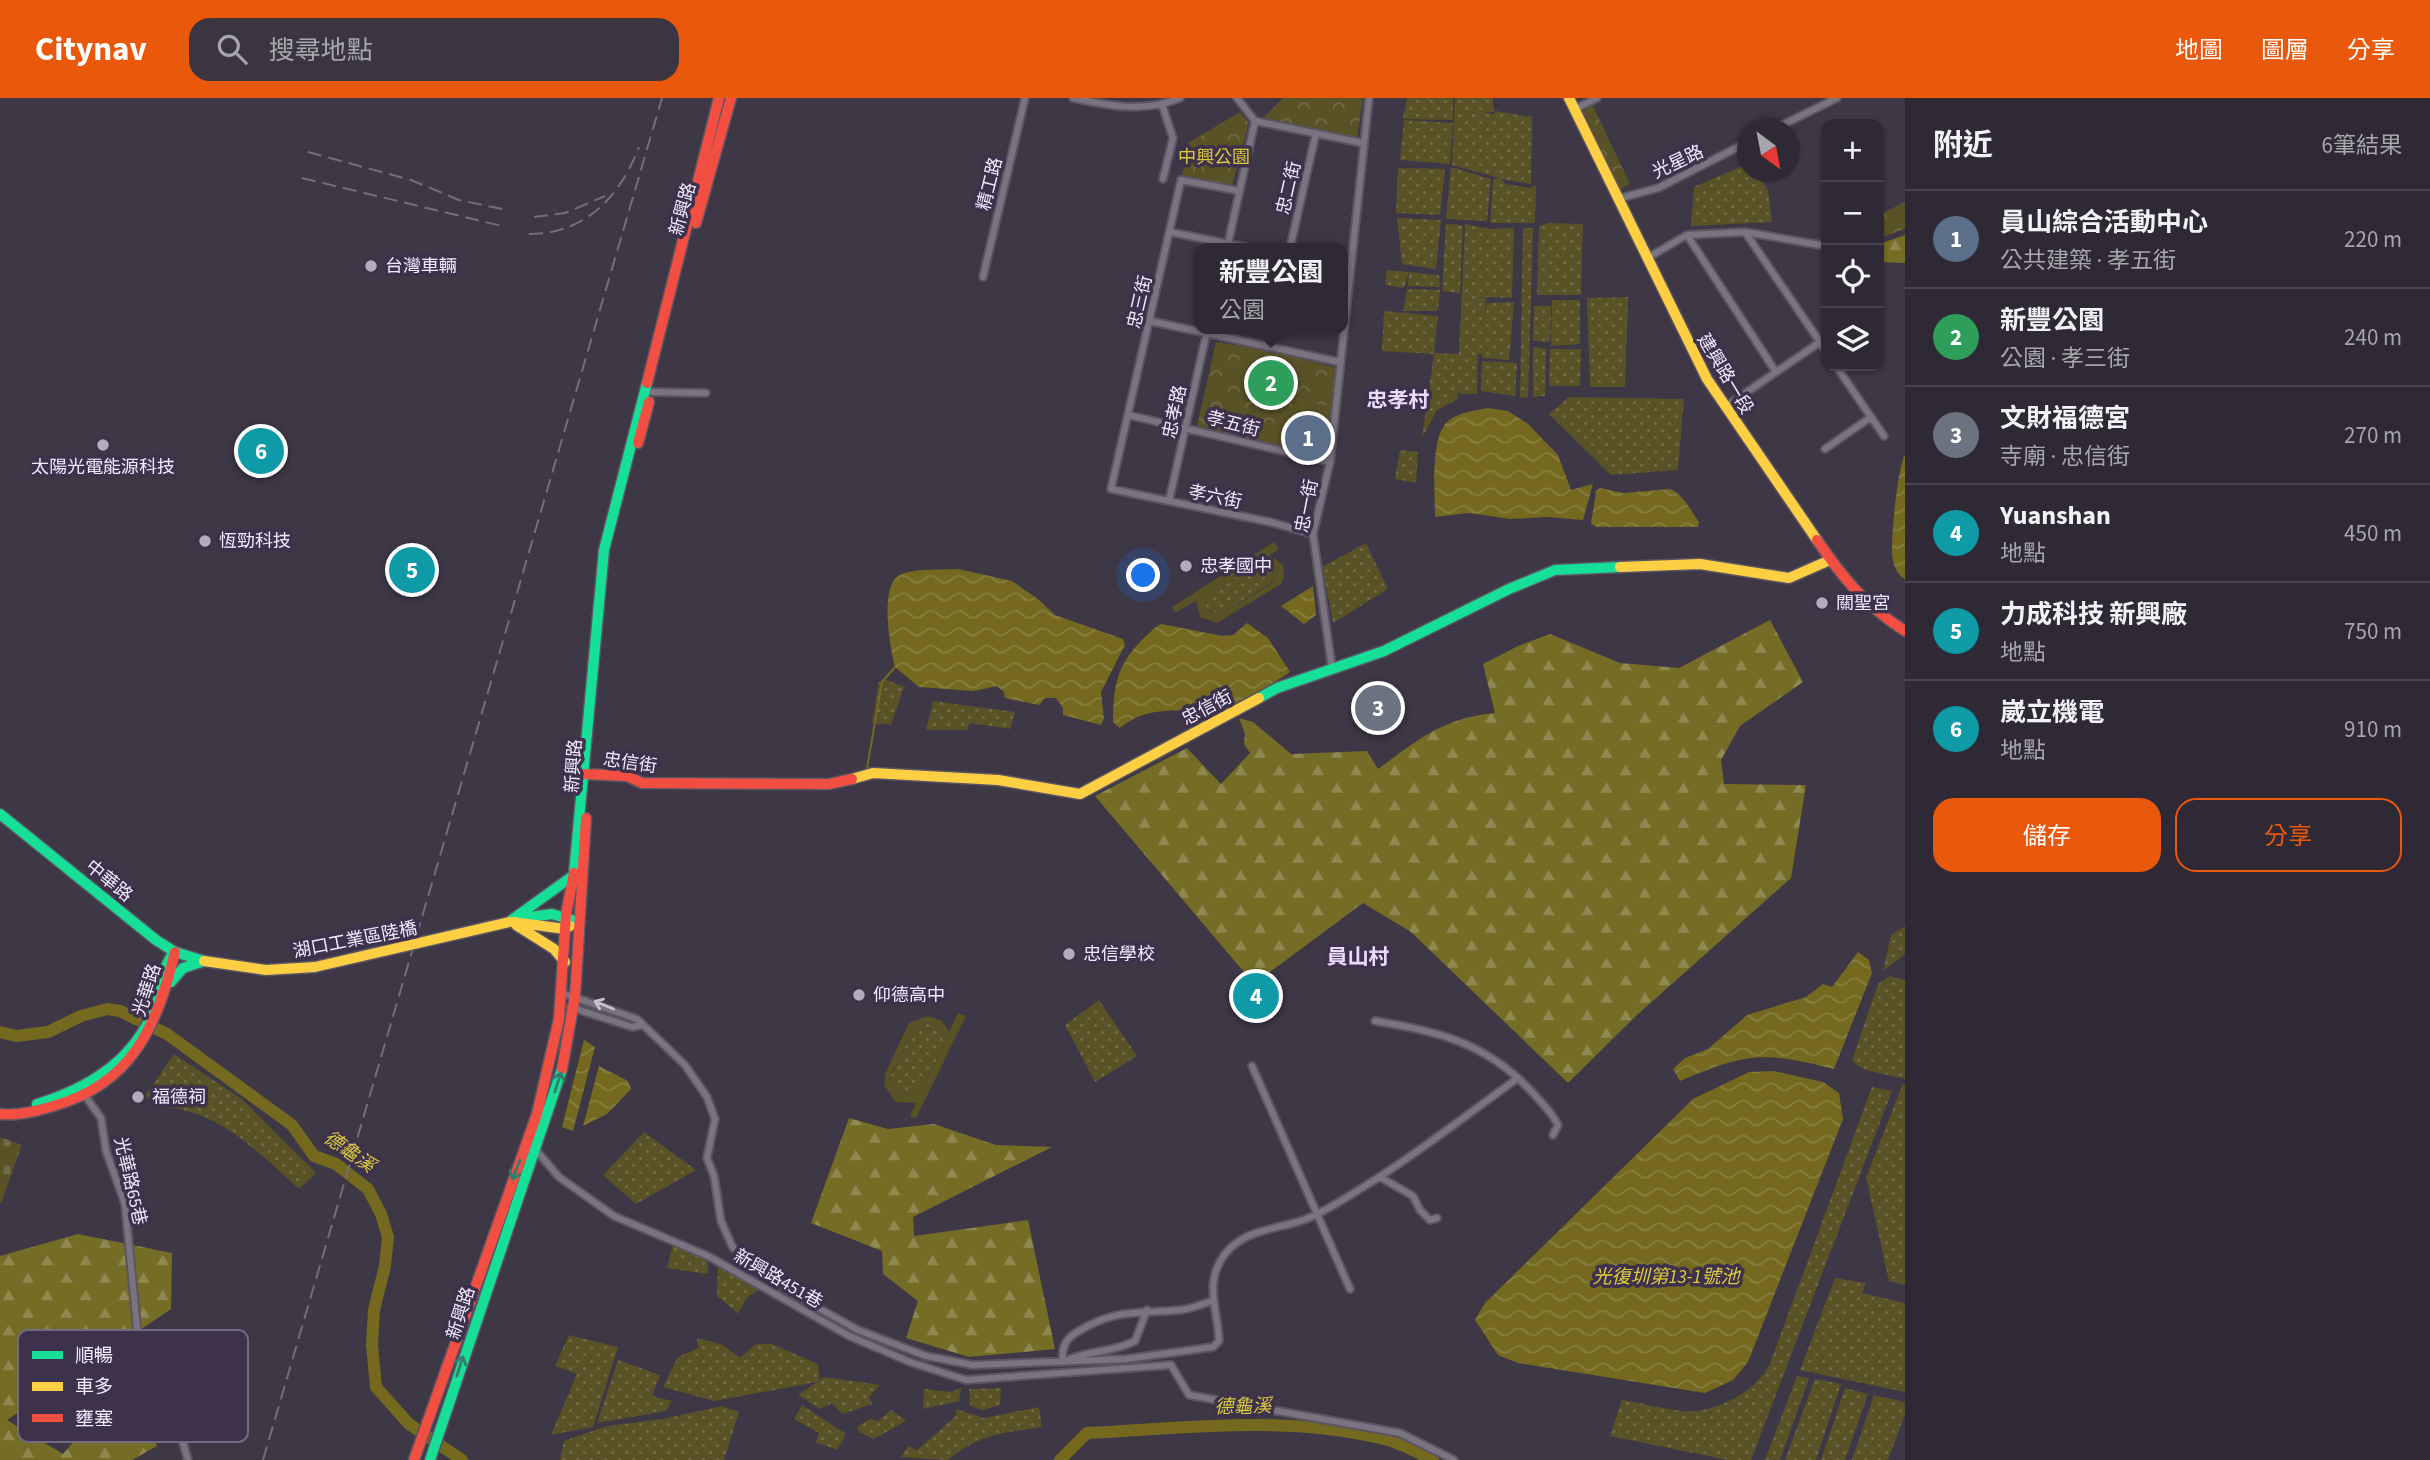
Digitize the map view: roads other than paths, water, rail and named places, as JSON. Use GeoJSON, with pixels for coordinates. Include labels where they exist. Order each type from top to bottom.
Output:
{"type":"FeatureCollection","features":[{"type":"Feature","properties":{"kind":"street","name":"新興路"},"geometry":{"type":"LineString","coordinates":[[431,1456],[486,1286],[561,1072],[575,996],[587,773],[604,550],[719,98]]}},
{"type":"Feature","properties":{"kind":"street","name":"新興路"},"geometry":{"type":"LineString","coordinates":[[414,1460],[537,1114],[561,1005],[566,914],[574,876],[587,773],[606,568],[731,98]]}},
{"type":"Feature","properties":{"kind":"street","name":"精工路"},"geometry":{"type":"LineString","coordinates":[[983,277],[1025,98]]}},
{"type":"Feature","properties":{"kind":"street"},"geometry":{"type":"LineString","coordinates":[[1073,98],[1114,107],[1162,104],[1180,98]]}},
{"type":"Feature","properties":{"kind":"street"},"geometry":{"type":"LineString","coordinates":[[1237,98],[1255,121],[1363,143]]}},
{"type":"Feature","properties":{"kind":"street","name":"忠一街"},"geometry":{"type":"LineString","coordinates":[[1348,251],[1369,98]]}},
{"type":"Feature","properties":{"kind":"street","name":"建興路一段"},"geometry":{"type":"LineString","coordinates":[[1569,98],[1695,357],[1725,407],[1856,594],[1902,625]]}},
{"type":"Feature","properties":{"kind":"street"},"geometry":{"type":"LineString","coordinates":[[1575,109],[1597,98]]}},
{"type":"Feature","properties":{"kind":"street"},"geometry":{"type":"LineString","coordinates":[[1792,119],[1825,101],[1838,98]]}},
{"type":"Feature","properties":{"kind":"street"},"geometry":{"type":"LineString","coordinates":[[1162,104],[1173,138],[1163,179]]}},
{"type":"Feature","properties":{"kind":"street"},"geometry":{"type":"LineString","coordinates":[[1229,243],[1255,121]]}},
{"type":"Feature","properties":{"kind":"street","name":"忠二街"},"geometry":{"type":"LineString","coordinates":[[1291,243],[1316,133]]}},
{"type":"Feature","properties":{"kind":"street","name":"光星路"},"geometry":{"type":"LineString","coordinates":[[1617,199],[1667,184],[1737,148]]}},
{"type":"Feature","properties":{"kind":"street","name":"忠三街"},"geometry":{"type":"LineString","coordinates":[[1111,489],[1181,180],[1240,191]]}},
{"type":"Feature","properties":{"kind":"street"},"geometry":{"type":"LineString","coordinates":[[1170,232],[1216,243]]}},
{"type":"Feature","properties":{"kind":"street"},"geometry":{"type":"LineString","coordinates":[[1647,258],[1687,235],[1745,232],[1821,245]]}},
{"type":"Feature","properties":{"kind":"street"},"geometry":{"type":"LineString","coordinates":[[1745,232],[1821,337]]}},
{"type":"Feature","properties":{"kind":"street"},"geometry":{"type":"LineString","coordinates":[[1687,235],[1776,372]]}},
{"type":"Feature","properties":{"kind":"street"},"geometry":{"type":"LineString","coordinates":[[1150,321],[1194,328]]}},
{"type":"Feature","properties":{"kind":"street","name":"忠孝路"},"geometry":{"type":"LineString","coordinates":[[1169,501],[1206,334]]}},
{"type":"Feature","properties":{"kind":"street"},"geometry":{"type":"LineString","coordinates":[[1221,334],[1266,347],[1339,362]]}},
{"type":"Feature","properties":{"kind":"street"},"geometry":{"type":"LineString","coordinates":[[1266,347],[1268,334]]}},
{"type":"Feature","properties":{"kind":"street","name":"忠一街"},"geometry":{"type":"LineString","coordinates":[[1332,668],[1313,534],[1330,462],[1340,380],[1341,334]]}},
{"type":"Feature","properties":{"kind":"street"},"geometry":{"type":"LineString","coordinates":[[1725,407],[1821,341]]}},
{"type":"Feature","properties":{"kind":"street"},"geometry":{"type":"LineString","coordinates":[[1839,371],[1884,436]]}},
{"type":"Feature","properties":{"kind":"street"},"geometry":{"type":"LineString","coordinates":[[652,392],[706,393]]}},
{"type":"Feature","properties":{"kind":"street","name":"孝五街"},"geometry":{"type":"LineString","coordinates":[[1128,415],[1330,462]]}},
{"type":"Feature","properties":{"kind":"street"},"geometry":{"type":"LineString","coordinates":[[1825,449],[1871,417]]}},
{"type":"Feature","properties":{"kind":"street","name":"孝六街"},"geometry":{"type":"LineString","coordinates":[[1111,489],[1313,534]]}},
{"type":"Feature","properties":{"kind":"street","name":"忠信街"},"geometry":{"type":"LineString","coordinates":[[587,773],[627,776],[642,783],[794,784],[840,783],[873,773],[998,780],[1080,794],[1277,688],[1384,651],[1508,589],[1555,570],[1700,564],[1789,578],[1830,560]]}},
{"type":"Feature","properties":{"kind":"street","name":"中華路"},"geometry":{"type":"LineString","coordinates":[[0,814],[152,937],[175,952],[204,961]]}},
{"type":"Feature","properties":{"kind":"street"},"geometry":{"type":"LineString","coordinates":[[509,922],[574,876]]}},
{"type":"Feature","properties":{"kind":"street"},"geometry":{"type":"LineString","coordinates":[[509,922],[540,913],[566,914],[579,922]]}},
{"type":"Feature","properties":{"kind":"street"},"geometry":{"type":"LineString","coordinates":[[509,922],[565,929],[579,922]]}},
{"type":"Feature","properties":{"kind":"street"},"geometry":{"type":"LineString","coordinates":[[509,922],[554,948],[565,962]]}},
{"type":"Feature","properties":{"kind":"street","name":"湖口工業區陸橋"},"geometry":{"type":"LineString","coordinates":[[204,961],[266,970],[315,967],[509,922]]}},
{"type":"Feature","properties":{"kind":"street","name":"光華路"},"geometry":{"type":"LineString","coordinates":[[0,1114],[11,1115],[63,1105],[82,1093],[121,1060],[148,1027],[167,990],[175,952]]}},
{"type":"Feature","properties":{"kind":"street","name":"光華路"},"geometry":{"type":"LineString","coordinates":[[148,1027],[164,964],[175,952]]}},
{"type":"Feature","properties":{"kind":"street"},"geometry":{"type":"LineString","coordinates":[[167,990],[178,972],[204,961]]}},
{"type":"Feature","properties":{"kind":"street"},"geometry":{"type":"LineString","coordinates":[[562,993],[637,1019],[685,1065],[707,1097],[715,1119],[707,1158],[714,1176],[716,1204],[732,1246],[745,1260],[795,1295],[858,1330],[926,1356],[973,1365],[1126,1359],[1213,1347],[1219,1341],[1212,1301],[1216,1270],[1232,1247],[1260,1230],[1307,1219],[1380,1177],[1518,1078]]}},
{"type":"Feature","properties":{"kind":"street"},"geometry":{"type":"LineString","coordinates":[[561,1005],[632,1027],[642,1025]]}},
{"type":"Feature","properties":{"kind":"street"},"geometry":{"type":"LineString","coordinates":[[1375,1021],[1422,1029],[1458,1040],[1493,1057],[1518,1078],[1553,1116],[1558,1125],[1553,1135]]}},
{"type":"Feature","properties":{"kind":"street"},"geometry":{"type":"LineString","coordinates":[[1252,1066],[1350,1289]]}},
{"type":"Feature","properties":{"kind":"street","name":"光華路"},"geometry":{"type":"LineString","coordinates":[[0,1108],[11,1110],[82,1093]]}},
{"type":"Feature","properties":{"kind":"street","name":"光華路65巷"},"geometry":{"type":"LineString","coordinates":[[82,1093],[102,1118],[106,1151],[125,1204],[138,1330]]}},
{"type":"Feature","properties":{"kind":"street","name":"新興路451巷"},"geometry":{"type":"LineString","coordinates":[[535,1149],[559,1177],[614,1216],[708,1256],[878,1351],[967,1380],[1171,1365],[1189,1395],[1400,1433],[1454,1460]]}},
{"type":"Feature","properties":{"kind":"street"},"geometry":{"type":"LineString","coordinates":[[1380,1177],[1413,1196],[1424,1216],[1430,1220],[1437,1218]]}},
{"type":"Feature","properties":{"kind":"street"},"geometry":{"type":"LineString","coordinates":[[1063,1362],[1062,1353],[1067,1338],[1099,1318],[1147,1310],[1181,1310],[1212,1301]]}},
{"type":"Feature","properties":{"kind":"street"},"geometry":{"type":"LineString","coordinates":[[1063,1362],[1091,1351],[1119,1349],[1135,1341],[1147,1310]]}},
{"type":"Feature","properties":{"kind":"street","name":"光華路65巷"},"geometry":{"type":"LineString","coordinates":[[183,1442],[188,1460]]}},
{"type":"Feature","properties":{"kind":"water"},"geometry":{"type":"Polygon","coordinates":[[[1488,408],[1508,411],[1528,424],[1558,455],[1571,490],[1593,484],[1583,520],[1547,517],[1510,519],[1469,513],[1435,517],[1434,468],[1441,431],[1455,416],[1488,408]]]}},
{"type":"Feature","properties":{"kind":"water"},"geometry":{"type":"Polygon","coordinates":[[[1905,455],[1905,579],[1896,569],[1892,553],[1897,490],[1905,455]]]}},
{"type":"Feature","properties":{"kind":"water"},"geometry":{"type":"Polygon","coordinates":[[[1600,488],[1623,493],[1670,489],[1686,503],[1699,522],[1698,527],[1597,527],[1591,524],[1596,491],[1600,488]]]}},
{"type":"Feature","properties":{"kind":"water"},"geometry":{"type":"Polygon","coordinates":[[[958,569],[1012,581],[1055,615],[1123,639],[1125,645],[1101,692],[1104,718],[1101,725],[1063,715],[1063,708],[1056,698],[1045,698],[1039,705],[1005,698],[1004,692],[997,686],[974,691],[919,687],[895,667],[888,602],[895,579],[915,571],[958,569]]]}},
{"type":"Feature","properties":{"kind":"water"},"geometry":{"type":"Polygon","coordinates":[[[1313,586],[1316,615],[1304,624],[1281,606],[1313,586]]]}},
{"type":"Feature","properties":{"kind":"water"},"geometry":{"type":"Polygon","coordinates":[[[1247,623],[1268,638],[1290,672],[1254,694],[1218,710],[1155,712],[1131,720],[1120,728],[1113,722],[1115,692],[1121,668],[1135,648],[1156,627],[1161,624],[1223,636],[1233,635],[1247,623]]]}},
{"type":"Feature","properties":{"kind":"water"},"geometry":{"type":"Polygon","coordinates":[[[1858,952],[1869,960],[1872,973],[1834,1069],[1790,1059],[1756,1058],[1722,1065],[1680,1081],[1673,1069],[1685,1058],[1708,1049],[1747,1015],[1806,997],[1823,984],[1832,987],[1858,952]]]}},
{"type":"Feature","properties":{"kind":"water"},"geometry":{"type":"Polygon","coordinates":[[[584,1040],[595,1047],[573,1131],[562,1127],[584,1040]]]}},
{"type":"Feature","properties":{"kind":"water"},"geometry":{"type":"Polygon","coordinates":[[[599,1066],[628,1081],[631,1089],[607,1114],[583,1126],[599,1066]]]}},
{"type":"Feature","properties":{"kind":"water","name":"光復圳第13-1號池"},"geometry":{"type":"Polygon","coordinates":[[[1774,1071],[1823,1082],[1839,1093],[1843,1119],[1748,1362],[1733,1380],[1705,1393],[1518,1363],[1498,1355],[1475,1320],[1485,1303],[1693,1099],[1749,1072],[1774,1071]]]}},
{"type":"Feature","properties":{"kind":"waterway"},"geometry":{"type":"LineString","coordinates":[[867,768],[882,682],[895,667]]}},
{"type":"Feature","properties":{"kind":"waterway","name":"德龜溪"},"geometry":{"type":"LineString","coordinates":[[0,1032],[16,1036],[48,1032],[81,1016],[107,1009],[120,1011],[167,1034],[292,1125],[314,1156],[336,1164],[368,1189],[381,1214],[388,1237],[385,1266],[374,1310],[372,1345],[376,1387],[409,1424],[462,1460]]}},
{"type":"Feature","properties":{"kind":"waterway","name":"德龜溪"},"geometry":{"type":"LineString","coordinates":[[1060,1460],[1087,1433],[1236,1425],[1311,1427],[1348,1432],[1390,1441],[1433,1460]]}},
{"type":"Feature","properties":{"kind":"railway"},"geometry":{"type":"LineString","coordinates":[[263,1460],[662,98]]}},
{"type":"Feature","properties":{"kind":"railway"},"geometry":{"type":"LineString","coordinates":[[529,234],[567,227],[598,209],[622,182],[639,147]]}},
{"type":"Feature","properties":{"kind":"railway"},"geometry":{"type":"LineString","coordinates":[[308,152],[411,180],[459,200],[507,210]]}},
{"type":"Feature","properties":{"kind":"railway"},"geometry":{"type":"LineString","coordinates":[[302,178],[502,226]]}},
{"type":"Feature","properties":{"kind":"railway"},"geometry":{"type":"LineString","coordinates":[[534,217],[565,213],[605,196]]}},
{"type":"Feature","properties":{"kind":"place","name":"台灣車輛"},"geometry":{"type":"Point","coordinates":[371,266]}},
{"type":"Feature","properties":{"kind":"place","name":"新豐公園"},"geometry":{"type":"Point","coordinates":[1271,383]}},
{"type":"Feature","properties":{"kind":"place","name":"員山綜合活動中心"},"geometry":{"type":"Point","coordinates":[1308,438]}},
{"type":"Feature","properties":{"kind":"place","name":"太陽光電能源科技"},"geometry":{"type":"Point","coordinates":[103,445]}},
{"type":"Feature","properties":{"kind":"place","name":"崴立機電"},"geometry":{"type":"Point","coordinates":[261,451]}},
{"type":"Feature","properties":{"kind":"place","name":"恆勁科技"},"geometry":{"type":"Point","coordinates":[205,541]}},
{"type":"Feature","properties":{"kind":"place","name":"忠孝國中"},"geometry":{"type":"Point","coordinates":[1186,566]}},
{"type":"Feature","properties":{"kind":"place","name":"力成科技 新興廠"},"geometry":{"type":"Point","coordinates":[412,570]}},
{"type":"Feature","properties":{"kind":"place","name":"關聖宮"},"geometry":{"type":"Point","coordinates":[1822,603]}},
{"type":"Feature","properties":{"kind":"place","name":"文財福德宮"},"geometry":{"type":"Point","coordinates":[1378,708]}},
{"type":"Feature","properties":{"kind":"place","name":"忠信學校"},"geometry":{"type":"Point","coordinates":[1069,954]}},
{"type":"Feature","properties":{"kind":"place","name":"仰德高中"},"geometry":{"type":"Point","coordinates":[859,995]}},
{"type":"Feature","properties":{"kind":"place","name":"Yuanshan"},"geometry":{"type":"Point","coordinates":[1256,996]}},
{"type":"Feature","properties":{"kind":"place","name":"福德祠"},"geometry":{"type":"Point","coordinates":[138,1097]}},
{"type":"Feature","properties":{"kind":"district","name":"忠孝村"},"geometry":{"type":"Point","coordinates":[1398,400]}},
{"type":"Feature","properties":{"kind":"district","name":"員山村"},"geometry":{"type":"Point","coordinates":[1358,957]}},
{"type":"Feature","properties":{"kind":"park label","name":"中興公園"},"geometry":{"type":"Point","coordinates":[1214,157]}}]}
